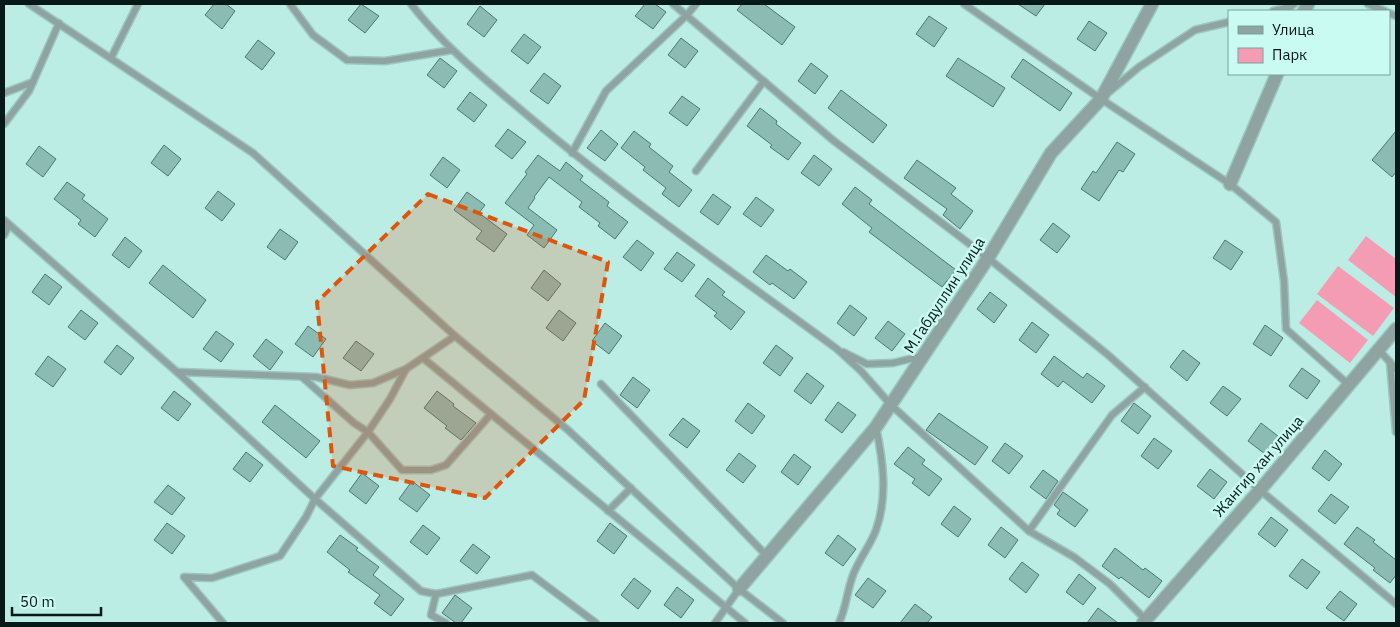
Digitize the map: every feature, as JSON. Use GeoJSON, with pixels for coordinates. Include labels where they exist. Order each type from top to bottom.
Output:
{"type":"FeatureCollection","features":[{"type":"Feature","properties":{"kind":"street","name":"М.Габдуллин улица"},"geometry":{"type":"LineString","coordinates":[[739,588],[876,427],[988,258],[1051,152],[1101,99],[1152,4]]}},
{"type":"Feature","properties":{"kind":"street"},"geometry":{"type":"LineString","coordinates":[[1230,184],[1277,75]]}},
{"type":"Feature","properties":{"kind":"street","name":"Жангир хан улица"},"geometry":{"type":"LineString","coordinates":[[1146,622],[1396,329]]}},
{"type":"Feature","properties":{"kind":"lane"},"geometry":{"type":"LineString","coordinates":[[29,4],[253,153],[454,336],[568,430],[739,588],[782,623]]}},
{"type":"Feature","properties":{"kind":"lane"},"geometry":{"type":"LineString","coordinates":[[110,58],[138,4]]}},
{"type":"Feature","properties":{"kind":"lane"},"geometry":{"type":"LineString","coordinates":[[290,4],[313,35],[347,60],[385,61],[452,50]]}},
{"type":"Feature","properties":{"kind":"lane"},"geometry":{"type":"LineString","coordinates":[[411,4],[426,24],[452,50],[572,153],[837,349],[861,371],[891,405],[1030,531],[1074,557],[1110,584],[1146,622]]}},
{"type":"Feature","properties":{"kind":"lane"},"geometry":{"type":"LineString","coordinates":[[674,4],[834,141],[988,258],[1107,354],[1260,490],[1396,604]]}},
{"type":"Feature","properties":{"kind":"lane"},"geometry":{"type":"LineString","coordinates":[[572,153],[606,91],[687,15],[696,4]]}},
{"type":"Feature","properties":{"kind":"lane"},"geometry":{"type":"LineString","coordinates":[[964,4],[1101,99],[1230,184],[1276,222],[1284,281],[1286,329],[1349,385]]}},
{"type":"Feature","properties":{"kind":"lane"},"geometry":{"type":"LineString","coordinates":[[1277,10],[1294,4]]}},
{"type":"Feature","properties":{"kind":"lane"},"geometry":{"type":"LineString","coordinates":[[1368,4],[1383,10]]}},
{"type":"Feature","properties":{"kind":"lane"},"geometry":{"type":"LineString","coordinates":[[1101,99],[1139,67],[1195,30],[1228,22]]}},
{"type":"Feature","properties":{"kind":"lane"},"geometry":{"type":"LineString","coordinates":[[4,124],[29,91],[59,23]]}},
{"type":"Feature","properties":{"kind":"lane"},"geometry":{"type":"LineString","coordinates":[[696,171],[764,81]]}},
{"type":"Feature","properties":{"kind":"lane"},"geometry":{"type":"LineString","coordinates":[[4,93],[33,82]]}},
{"type":"Feature","properties":{"kind":"lane"},"geometry":{"type":"LineString","coordinates":[[4,220],[177,372],[315,499],[422,591],[436,594],[532,575],[596,623]]}},
{"type":"Feature","properties":{"kind":"lane"},"geometry":{"type":"LineString","coordinates":[[4,235],[9,225]]}},
{"type":"Feature","properties":{"kind":"lane"},"geometry":{"type":"LineString","coordinates":[[177,372],[316,378],[350,386],[373,382],[406,369],[454,336]]}},
{"type":"Feature","properties":{"kind":"lane"},"geometry":{"type":"LineString","coordinates":[[837,349],[868,364],[893,363],[923,356]]}},
{"type":"Feature","properties":{"kind":"lane"},"geometry":{"type":"LineString","coordinates":[[1379,350],[1396,369]]}},
{"type":"Feature","properties":{"kind":"lane"},"geometry":{"type":"LineString","coordinates":[[423,358],[745,623]]}},
{"type":"Feature","properties":{"kind":"lane"},"geometry":{"type":"LineString","coordinates":[[1390,362],[1396,432]]}},
{"type":"Feature","properties":{"kind":"lane"},"geometry":{"type":"LineString","coordinates":[[223,623],[184,577],[212,578],[280,556],[306,517],[315,499],[368,432],[390,399],[406,369]]}},
{"type":"Feature","properties":{"kind":"lane"},"geometry":{"type":"LineString","coordinates":[[302,377],[354,423],[368,432],[402,470],[431,470],[446,465],[491,414]]}},
{"type":"Feature","properties":{"kind":"lane"},"geometry":{"type":"LineString","coordinates":[[602,384],[767,556]]}},
{"type":"Feature","properties":{"kind":"lane"},"geometry":{"type":"LineString","coordinates":[[1030,531],[1112,415],[1145,387]]}},
{"type":"Feature","properties":{"kind":"lane"},"geometry":{"type":"LineString","coordinates":[[839,623],[845,609],[853,576],[876,530],[884,500],[882,458],[876,427]]}},
{"type":"Feature","properties":{"kind":"lane"},"geometry":{"type":"LineString","coordinates":[[608,511],[631,488]]}},
{"type":"Feature","properties":{"kind":"lane"},"geometry":{"type":"LineString","coordinates":[[715,623],[739,588]]}},
{"type":"Feature","properties":{"kind":"lane"},"geometry":{"type":"LineString","coordinates":[[436,594],[431,615],[446,623]]}},
{"type":"Feature","properties":{"kind":"highlighted area"},"geometry":{"type":"Polygon","coordinates":[[[428,194],[608,262],[584,400],[485,498],[333,466],[317,302],[428,194]]]}},
{"type":"Feature","properties":{"kind":"green space"},"geometry":{"type":"Polygon","coordinates":[[[1366,236],[1396,259],[1396,297],[1348,260],[1366,236]]]}},
{"type":"Feature","properties":{"kind":"green space"},"geometry":{"type":"Polygon","coordinates":[[[1338,266],[1394,308],[1373,336],[1317,294],[1338,266]]]}},
{"type":"Feature","properties":{"kind":"green space"},"geometry":{"type":"Polygon","coordinates":[[[1317,300],[1368,340],[1350,363],[1299,323],[1317,300]]]}},
{"type":"Feature","properties":{"kind":"building"},"geometry":{"type":"Polygon","coordinates":[[[214,4],[226,4],[235,11],[222,29],[205,15],[214,4]]]}},
{"type":"Feature","properties":{"kind":"building"},"geometry":{"type":"Polygon","coordinates":[[[361,4],[379,16],[365,33],[348,20],[361,4]]]}},
{"type":"Feature","properties":{"kind":"building"},"geometry":{"type":"Polygon","coordinates":[[[645,4],[655,4],[666,12],[653,29],[635,16],[645,4]]]}},
{"type":"Feature","properties":{"kind":"building"},"geometry":{"type":"Polygon","coordinates":[[[742,4],[764,4],[795,27],[782,45],[737,10],[742,4]]]}},
{"type":"Feature","properties":{"kind":"building"},"geometry":{"type":"Polygon","coordinates":[[[1018,4],[1045,4],[1036,16],[1018,4]]]}},
{"type":"Feature","properties":{"kind":"building"},"geometry":{"type":"Polygon","coordinates":[[[480,6],[497,20],[484,37],[467,24],[480,6]]]}},
{"type":"Feature","properties":{"kind":"building"},"geometry":{"type":"Polygon","coordinates":[[[929,16],[947,28],[934,47],[916,34],[929,16]]]}},
{"type":"Feature","properties":{"kind":"building"},"geometry":{"type":"Polygon","coordinates":[[[1089,21],[1107,33],[1095,51],[1077,39],[1089,21]]]}},
{"type":"Feature","properties":{"kind":"building"},"geometry":{"type":"Polygon","coordinates":[[[524,34],[541,47],[528,64],[511,51],[524,34]]]}},
{"type":"Feature","properties":{"kind":"building"},"geometry":{"type":"Polygon","coordinates":[[[681,38],[698,51],[685,68],[668,55],[681,38]]]}},
{"type":"Feature","properties":{"kind":"building"},"geometry":{"type":"Polygon","coordinates":[[[258,40],[275,53],[262,70],[245,57],[258,40]]]}},
{"type":"Feature","properties":{"kind":"building"},"geometry":{"type":"Polygon","coordinates":[[[440,58],[457,71],[444,88],[427,75],[440,58]]]}},
{"type":"Feature","properties":{"kind":"building"},"geometry":{"type":"Polygon","coordinates":[[[958,58],[1005,88],[993,107],[946,76],[958,58]]]}},
{"type":"Feature","properties":{"kind":"building"},"geometry":{"type":"Polygon","coordinates":[[[1023,59],[1072,93],[1060,111],[1011,77],[1023,59]]]}},
{"type":"Feature","properties":{"kind":"building"},"geometry":{"type":"Polygon","coordinates":[[[811,63],[828,76],[815,94],[798,81],[811,63]]]}},
{"type":"Feature","properties":{"kind":"building"},"geometry":{"type":"Polygon","coordinates":[[[544,73],[561,86],[548,104],[530,91],[544,73]]]}},
{"type":"Feature","properties":{"kind":"building"},"geometry":{"type":"Polygon","coordinates":[[[841,90],[887,125],[873,143],[828,108],[841,90]]]}},
{"type":"Feature","properties":{"kind":"building"},"geometry":{"type":"Polygon","coordinates":[[[470,92],[487,105],[474,122],[457,109],[470,92]]]}},
{"type":"Feature","properties":{"kind":"building"},"geometry":{"type":"Polygon","coordinates":[[[682,96],[700,109],[687,126],[669,113],[682,96]]]}},
{"type":"Feature","properties":{"kind":"building"},"geometry":{"type":"Polygon","coordinates":[[[760,108],[777,121],[776,124],[801,143],[788,160],[747,126],[760,108]]]}},
{"type":"Feature","properties":{"kind":"building"},"geometry":{"type":"Polygon","coordinates":[[[508,129],[526,142],[512,159],[495,146],[508,129]]]}},
{"type":"Feature","properties":{"kind":"building"},"geometry":{"type":"Polygon","coordinates":[[[601,130],[618,144],[605,161],[587,148],[601,130]]]}},
{"type":"Feature","properties":{"kind":"building"},"geometry":{"type":"Polygon","coordinates":[[[634,131],[651,144],[649,147],[673,166],[669,172],[692,190],[679,207],[662,194],[666,188],[643,170],[645,167],[621,148],[634,131]]]}},
{"type":"Feature","properties":{"kind":"building"},"geometry":{"type":"Polygon","coordinates":[[[1396,131],[1396,172],[1392,177],[1372,160],[1396,131]]]}},
{"type":"Feature","properties":{"kind":"building"},"geometry":{"type":"Polygon","coordinates":[[[1117,142],[1135,154],[1123,172],[1119,170],[1099,201],[1081,189],[1093,171],[1096,173],[1117,142]]]}},
{"type":"Feature","properties":{"kind":"building"},"geometry":{"type":"Polygon","coordinates":[[[164,145],[181,159],[168,176],[151,163],[164,145]]]}},
{"type":"Feature","properties":{"kind":"building"},"geometry":{"type":"Polygon","coordinates":[[[39,146],[56,159],[43,177],[26,164],[39,146]]]}},
{"type":"Feature","properties":{"kind":"building"},"geometry":{"type":"Polygon","coordinates":[[[538,155],[560,171],[566,162],[583,176],[580,180],[609,202],[607,206],[628,222],[615,239],[598,226],[600,223],[579,207],[582,202],[549,177],[528,208],[557,230],[544,248],[527,235],[534,225],[505,203],[527,174],[525,172],[538,155]]]}},
{"type":"Feature","properties":{"kind":"building"},"geometry":{"type":"Polygon","coordinates":[[[814,155],[832,169],[819,186],[801,173],[814,155]]]}},
{"type":"Feature","properties":{"kind":"building"},"geometry":{"type":"Polygon","coordinates":[[[443,157],[460,170],[447,188],[430,175],[443,157]]]}},
{"type":"Feature","properties":{"kind":"building"},"geometry":{"type":"Polygon","coordinates":[[[917,160],[956,188],[951,194],[973,211],[960,229],[943,215],[947,209],[904,178],[917,160]]]}},
{"type":"Feature","properties":{"kind":"building"},"geometry":{"type":"Polygon","coordinates":[[[67,182],[85,195],[82,199],[108,219],[95,237],[78,224],[81,220],[54,199],[67,182]]]}},
{"type":"Feature","properties":{"kind":"building"},"geometry":{"type":"Polygon","coordinates":[[[855,187],[872,200],[869,204],[956,270],[942,287],[869,232],[872,228],[842,204],[855,187]]]}},
{"type":"Feature","properties":{"kind":"building"},"geometry":{"type":"Polygon","coordinates":[[[218,191],[235,204],[222,221],[205,208],[218,191]]]}},
{"type":"Feature","properties":{"kind":"building"},"geometry":{"type":"Polygon","coordinates":[[[467,192],[485,205],[479,213],[507,234],[494,252],[476,239],[482,231],[454,210],[467,192]]]}},
{"type":"Feature","properties":{"kind":"building"},"geometry":{"type":"Polygon","coordinates":[[[713,194],[731,207],[718,225],[700,212],[713,194]]]}},
{"type":"Feature","properties":{"kind":"building"},"geometry":{"type":"Polygon","coordinates":[[[756,197],[774,210],[761,227],[743,214],[756,197]]]}},
{"type":"Feature","properties":{"kind":"building"},"geometry":{"type":"Polygon","coordinates":[[[1053,223],[1070,236],[1057,253],[1040,240],[1053,223]]]}},
{"type":"Feature","properties":{"kind":"building"},"geometry":{"type":"Polygon","coordinates":[[[280,229],[298,242],[285,260],[267,247],[280,229]]]}},
{"type":"Feature","properties":{"kind":"building"},"geometry":{"type":"Polygon","coordinates":[[[125,237],[142,251],[129,268],[112,255],[125,237]]]}},
{"type":"Feature","properties":{"kind":"building"},"geometry":{"type":"Polygon","coordinates":[[[637,240],[654,253],[641,271],[623,257],[637,240]]]}},
{"type":"Feature","properties":{"kind":"building"},"geometry":{"type":"Polygon","coordinates":[[[1225,240],[1243,252],[1231,270],[1213,258],[1225,240]]]}},
{"type":"Feature","properties":{"kind":"building"},"geometry":{"type":"Polygon","coordinates":[[[677,252],[695,265],[682,282],[664,269],[677,252]]]}},
{"type":"Feature","properties":{"kind":"building"},"geometry":{"type":"Polygon","coordinates":[[[766,255],[788,271],[790,269],[807,282],[794,299],[772,283],[770,285],[753,272],[766,255]]]}},
{"type":"Feature","properties":{"kind":"building"},"geometry":{"type":"Polygon","coordinates":[[[163,265],[206,300],[193,318],[149,283],[163,265]]]}},
{"type":"Feature","properties":{"kind":"building"},"geometry":{"type":"Polygon","coordinates":[[[544,270],[561,284],[548,301],[531,288],[544,270]]]}},
{"type":"Feature","properties":{"kind":"building"},"geometry":{"type":"Polygon","coordinates":[[[45,274],[62,287],[49,305],[32,292],[45,274]]]}},
{"type":"Feature","properties":{"kind":"building"},"geometry":{"type":"Polygon","coordinates":[[[708,278],[725,292],[722,295],[745,312],[731,330],[714,316],[717,313],[695,296],[708,278]]]}},
{"type":"Feature","properties":{"kind":"building"},"geometry":{"type":"Polygon","coordinates":[[[990,292],[1007,305],[994,323],[977,309],[990,292]]]}},
{"type":"Feature","properties":{"kind":"building"},"geometry":{"type":"Polygon","coordinates":[[[850,305],[867,318],[854,336],[837,323],[850,305]]]}},
{"type":"Feature","properties":{"kind":"building"},"geometry":{"type":"Polygon","coordinates":[[[81,310],[98,323],[85,340],[68,327],[81,310]]]}},
{"type":"Feature","properties":{"kind":"building"},"geometry":{"type":"Polygon","coordinates":[[[559,310],[576,323],[563,341],[546,328],[559,310]]]}},
{"type":"Feature","properties":{"kind":"building"},"geometry":{"type":"Polygon","coordinates":[[[888,321],[905,334],[892,351],[875,338],[888,321]]]}},
{"type":"Feature","properties":{"kind":"building"},"geometry":{"type":"Polygon","coordinates":[[[1032,322],[1049,335],[1036,353],[1019,340],[1032,322]]]}},
{"type":"Feature","properties":{"kind":"building"},"geometry":{"type":"Polygon","coordinates":[[[605,323],[622,336],[609,354],[592,341],[605,323]]]}},
{"type":"Feature","properties":{"kind":"building"},"geometry":{"type":"Polygon","coordinates":[[[1265,325],[1283,338],[1271,356],[1253,344],[1265,325]]]}},
{"type":"Feature","properties":{"kind":"building"},"geometry":{"type":"Polygon","coordinates":[[[308,326],[326,339],[313,357],[295,344],[308,326]]]}},
{"type":"Feature","properties":{"kind":"building"},"geometry":{"type":"Polygon","coordinates":[[[216,331],[234,344],[221,362],[203,349],[216,331]]]}},
{"type":"Feature","properties":{"kind":"building"},"geometry":{"type":"Polygon","coordinates":[[[266,339],[283,352],[270,370],[253,356],[266,339]]]}},
{"type":"Feature","properties":{"kind":"building"},"geometry":{"type":"Polygon","coordinates":[[[356,341],[374,354],[361,371],[343,358],[356,341]]]}},
{"type":"Feature","properties":{"kind":"building"},"geometry":{"type":"Polygon","coordinates":[[[117,345],[134,358],[121,375],[104,362],[117,345]]]}},
{"type":"Feature","properties":{"kind":"building"},"geometry":{"type":"Polygon","coordinates":[[[776,345],[793,358],[780,376],[763,363],[776,345]]]}},
{"type":"Feature","properties":{"kind":"building"},"geometry":{"type":"Polygon","coordinates":[[[1183,350],[1200,363],[1187,381],[1170,367],[1183,350]]]}},
{"type":"Feature","properties":{"kind":"building"},"geometry":{"type":"Polygon","coordinates":[[[48,356],[66,369],[53,387],[35,374],[48,356]]]}},
{"type":"Feature","properties":{"kind":"building"},"geometry":{"type":"Polygon","coordinates":[[[1054,356],[1083,378],[1087,373],[1105,386],[1092,403],[1063,381],[1058,387],[1041,374],[1054,356]]]}},
{"type":"Feature","properties":{"kind":"building"},"geometry":{"type":"Polygon","coordinates":[[[1302,368],[1320,381],[1307,399],[1289,386],[1302,368]]]}},
{"type":"Feature","properties":{"kind":"building"},"geometry":{"type":"Polygon","coordinates":[[[807,373],[824,386],[811,404],[794,391],[807,373]]]}},
{"type":"Feature","properties":{"kind":"building"},"geometry":{"type":"Polygon","coordinates":[[[633,377],[650,390],[637,408],[620,395],[633,377]]]}},
{"type":"Feature","properties":{"kind":"building"},"geometry":{"type":"Polygon","coordinates":[[[1223,386],[1241,399],[1227,416],[1210,403],[1223,386]]]}},
{"type":"Feature","properties":{"kind":"building"},"geometry":{"type":"Polygon","coordinates":[[[174,391],[191,404],[178,421],[161,408],[174,391]]]}},
{"type":"Feature","properties":{"kind":"building"},"geometry":{"type":"Polygon","coordinates":[[[437,391],[476,423],[461,440],[424,408],[437,391]]]}},
{"type":"Feature","properties":{"kind":"building"},"geometry":{"type":"Polygon","coordinates":[[[838,402],[856,415],[842,433],[825,420],[838,402]]]}},
{"type":"Feature","properties":{"kind":"building"},"geometry":{"type":"Polygon","coordinates":[[[748,403],[765,416],[752,434],[735,421],[748,403]]]}},
{"type":"Feature","properties":{"kind":"building"},"geometry":{"type":"Polygon","coordinates":[[[1134,403],[1151,416],[1138,434],[1121,421],[1134,403]]]}},
{"type":"Feature","properties":{"kind":"building"},"geometry":{"type":"Polygon","coordinates":[[[275,405],[320,441],[306,458],[262,422],[275,405]]]}},
{"type":"Feature","properties":{"kind":"building"},"geometry":{"type":"Polygon","coordinates":[[[939,413],[988,447],[975,465],[926,430],[939,413]]]}},
{"type":"Feature","properties":{"kind":"building"},"geometry":{"type":"Polygon","coordinates":[[[683,418],[700,431],[687,448],[669,435],[683,418]]]}},
{"type":"Feature","properties":{"kind":"building"},"geometry":{"type":"Polygon","coordinates":[[[1261,423],[1278,436],[1265,454],[1248,441],[1261,423]]]}},
{"type":"Feature","properties":{"kind":"building"},"geometry":{"type":"Polygon","coordinates":[[[1154,438],[1172,451],[1158,469],[1141,456],[1154,438]]]}},
{"type":"Feature","properties":{"kind":"building"},"geometry":{"type":"Polygon","coordinates":[[[1005,443],[1023,456],[1009,474],[992,461],[1005,443]]]}},
{"type":"Feature","properties":{"kind":"building"},"geometry":{"type":"Polygon","coordinates":[[[908,447],[925,460],[922,464],[942,479],[929,496],[912,483],[915,479],[894,464],[908,447]]]}},
{"type":"Feature","properties":{"kind":"building"},"geometry":{"type":"Polygon","coordinates":[[[1325,450],[1342,464],[1329,481],[1312,468],[1325,450]]]}},
{"type":"Feature","properties":{"kind":"building"},"geometry":{"type":"Polygon","coordinates":[[[246,452],[263,465],[250,482],[233,469],[246,452]]]}},
{"type":"Feature","properties":{"kind":"building"},"geometry":{"type":"Polygon","coordinates":[[[739,453],[756,466],[743,483],[726,470],[739,453]]]}},
{"type":"Feature","properties":{"kind":"building"},"geometry":{"type":"Polygon","coordinates":[[[794,454],[811,467],[798,485],[781,472],[794,454]]]}},
{"type":"Feature","properties":{"kind":"building"},"geometry":{"type":"Polygon","coordinates":[[[1210,469],[1227,482],[1214,499],[1197,486],[1210,469]]]}},
{"type":"Feature","properties":{"kind":"building"},"geometry":{"type":"Polygon","coordinates":[[[1043,470],[1058,481],[1046,499],[1030,487],[1043,470]]]}},
{"type":"Feature","properties":{"kind":"building"},"geometry":{"type":"Polygon","coordinates":[[[362,473],[379,486],[366,504],[349,491],[362,473]]]}},
{"type":"Feature","properties":{"kind":"building"},"geometry":{"type":"Polygon","coordinates":[[[412,481],[430,495],[417,512],[399,499],[412,481]]]}},
{"type":"Feature","properties":{"kind":"building"},"geometry":{"type":"Polygon","coordinates":[[[168,485],[185,498],[172,515],[154,502],[168,485]]]}},
{"type":"Feature","properties":{"kind":"building"},"geometry":{"type":"Polygon","coordinates":[[[1063,492],[1088,510],[1075,527],[1057,514],[1060,510],[1054,505],[1063,492]]]}},
{"type":"Feature","properties":{"kind":"building"},"geometry":{"type":"Polygon","coordinates":[[[1331,494],[1349,507],[1335,524],[1318,511],[1331,494]]]}},
{"type":"Feature","properties":{"kind":"building"},"geometry":{"type":"Polygon","coordinates":[[[954,506],[971,519],[958,537],[941,524],[954,506]]]}},
{"type":"Feature","properties":{"kind":"building"},"geometry":{"type":"Polygon","coordinates":[[[1271,517],[1288,530],[1275,547],[1258,534],[1271,517]]]}},
{"type":"Feature","properties":{"kind":"building"},"geometry":{"type":"Polygon","coordinates":[[[167,523],[185,536],[172,554],[154,540],[167,523]]]}},
{"type":"Feature","properties":{"kind":"building"},"geometry":{"type":"Polygon","coordinates":[[[610,523],[627,536],[614,554],[597,541],[610,523]]]}},
{"type":"Feature","properties":{"kind":"building"},"geometry":{"type":"Polygon","coordinates":[[[423,525],[440,538],[427,555],[410,542],[423,525]]]}},
{"type":"Feature","properties":{"kind":"building"},"geometry":{"type":"Polygon","coordinates":[[[1001,527],[1018,540],[1005,558],[988,545],[1001,527]]]}},
{"type":"Feature","properties":{"kind":"building"},"geometry":{"type":"Polygon","coordinates":[[[1357,527],[1375,540],[1373,542],[1396,560],[1396,575],[1390,583],[1373,570],[1375,568],[1344,544],[1357,527]]]}},
{"type":"Feature","properties":{"kind":"building"},"geometry":{"type":"Polygon","coordinates":[[[340,535],[379,567],[373,575],[404,599],[391,616],[374,603],[380,595],[348,572],[350,570],[327,552],[340,535]]]}},
{"type":"Feature","properties":{"kind":"building"},"geometry":{"type":"Polygon","coordinates":[[[838,535],[856,549],[843,566],[825,553],[838,535]]]}},
{"type":"Feature","properties":{"kind":"building"},"geometry":{"type":"Polygon","coordinates":[[[473,544],[490,557],[477,574],[460,561],[473,544]]]}},
{"type":"Feature","properties":{"kind":"building"},"geometry":{"type":"Polygon","coordinates":[[[1115,548],[1143,570],[1145,568],[1162,581],[1149,598],[1121,577],[1119,579],[1102,566],[1115,548]]]}},
{"type":"Feature","properties":{"kind":"building"},"geometry":{"type":"Polygon","coordinates":[[[1302,559],[1320,572],[1307,589],[1289,576],[1302,559]]]}},
{"type":"Feature","properties":{"kind":"building"},"geometry":{"type":"Polygon","coordinates":[[[1022,562],[1039,575],[1026,593],[1009,579],[1022,562]]]}},
{"type":"Feature","properties":{"kind":"building"},"geometry":{"type":"Polygon","coordinates":[[[1079,574],[1096,588],[1083,605],[1066,592],[1079,574]]]}},
{"type":"Feature","properties":{"kind":"building"},"geometry":{"type":"Polygon","coordinates":[[[634,578],[651,591],[638,609],[621,595],[634,578]]]}},
{"type":"Feature","properties":{"kind":"building"},"geometry":{"type":"Polygon","coordinates":[[[868,578],[886,591],[873,608],[855,595],[868,578]]]}},
{"type":"Feature","properties":{"kind":"building"},"geometry":{"type":"Polygon","coordinates":[[[677,587],[694,600],[681,618],[664,605],[677,587]]]}},
{"type":"Feature","properties":{"kind":"building"},"geometry":{"type":"Polygon","coordinates":[[[1340,591],[1357,604],[1344,621],[1326,608],[1340,591]]]}},
{"type":"Feature","properties":{"kind":"building"},"geometry":{"type":"Polygon","coordinates":[[[455,595],[472,608],[461,623],[456,623],[442,613],[455,595]]]}},
{"type":"Feature","properties":{"kind":"building"},"geometry":{"type":"Polygon","coordinates":[[[915,604],[932,617],[927,623],[900,623],[915,604]]]}},
{"type":"Feature","properties":{"kind":"building"},"geometry":{"type":"Polygon","coordinates":[[[1098,608],[1118,623],[1087,623],[1098,608]]]}}]}
